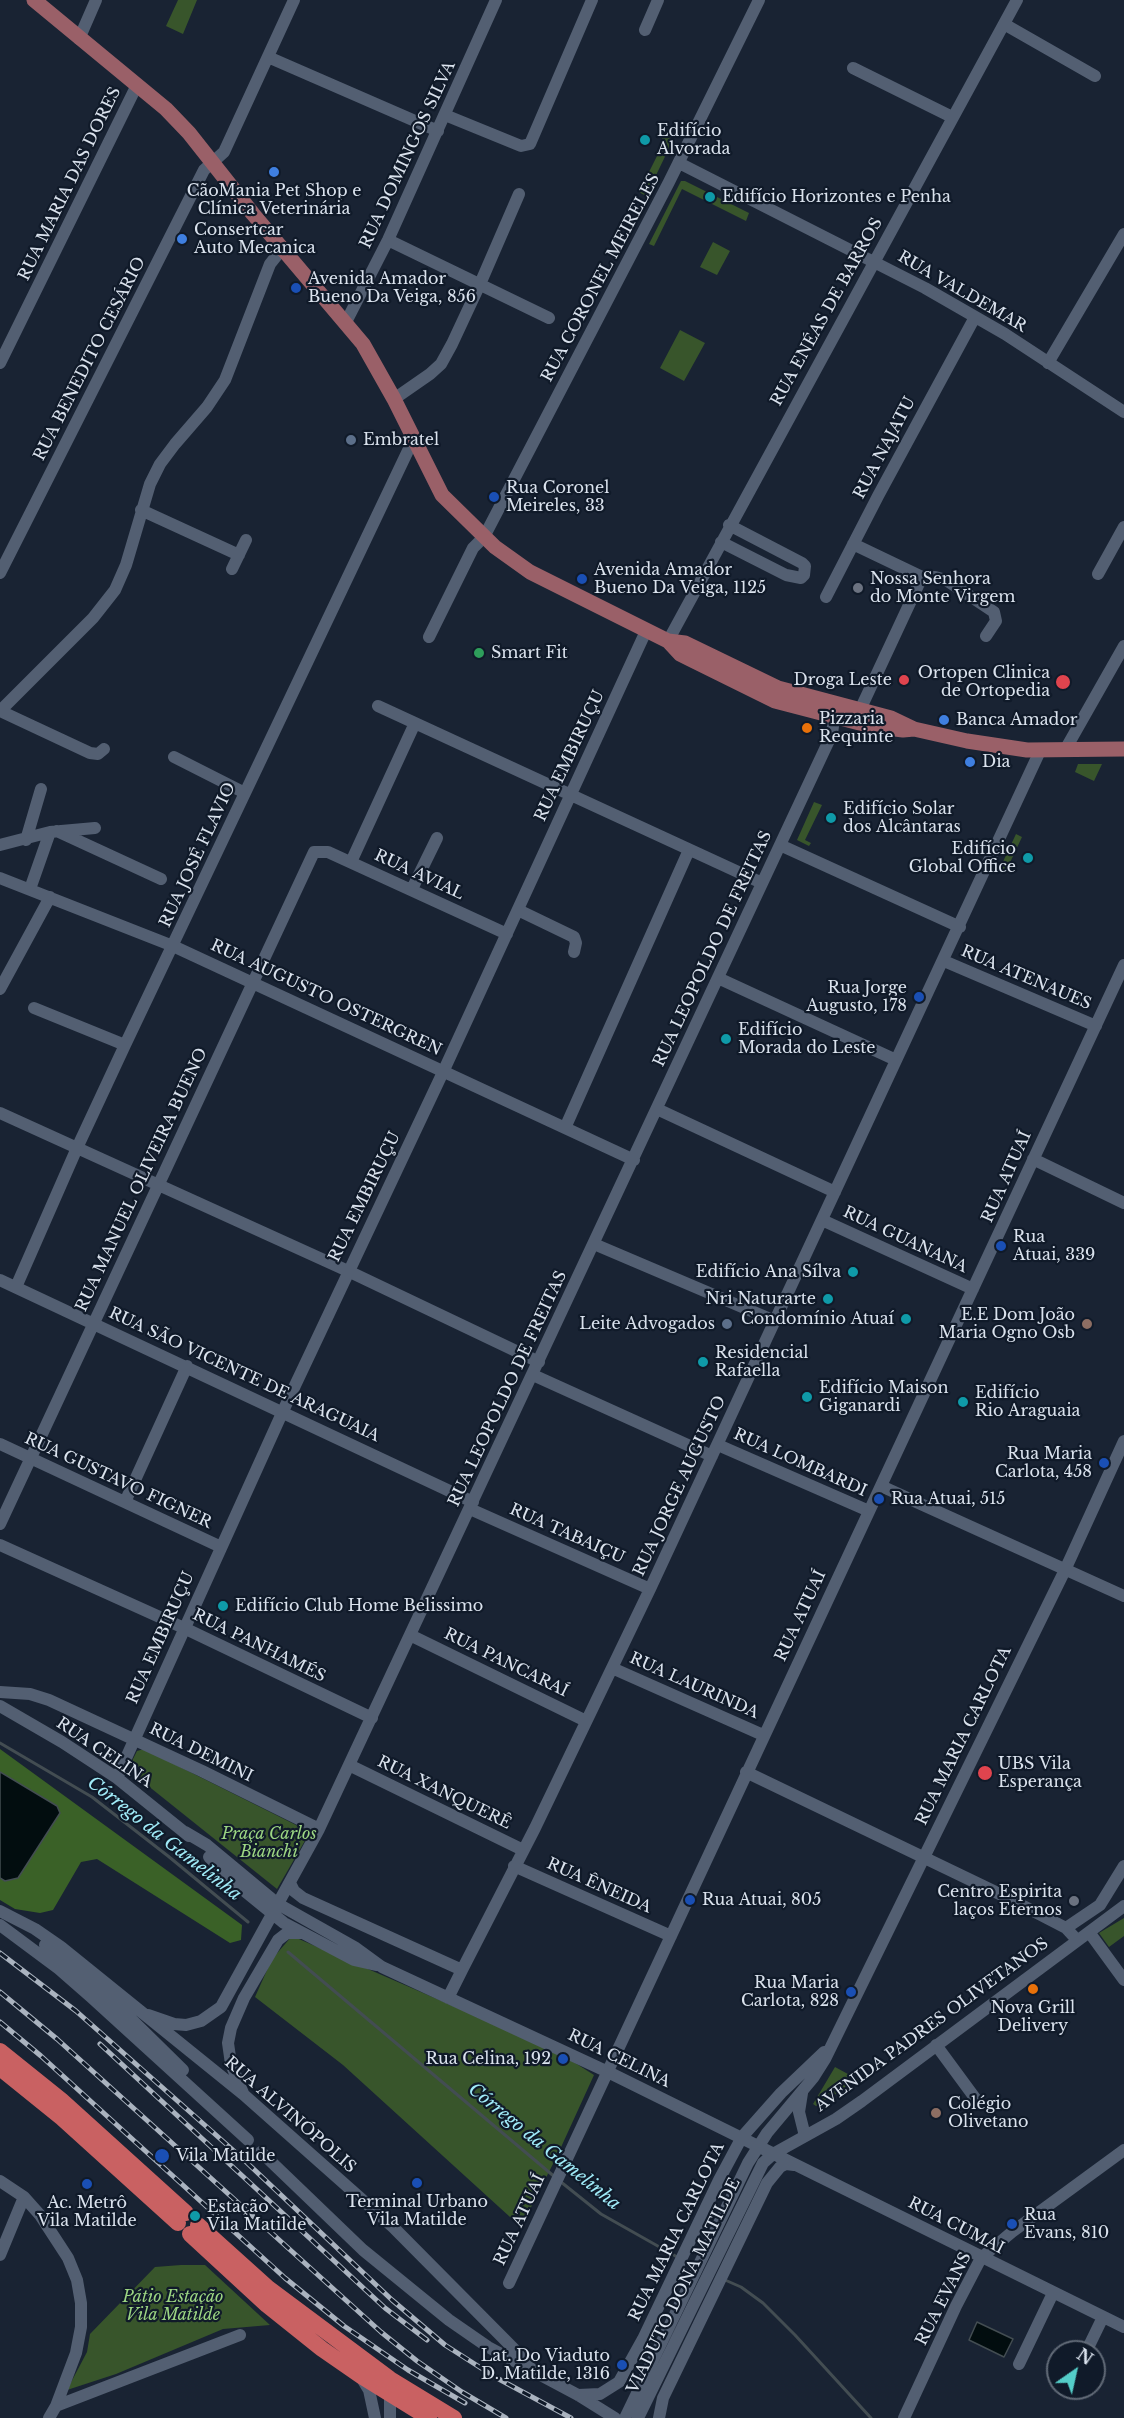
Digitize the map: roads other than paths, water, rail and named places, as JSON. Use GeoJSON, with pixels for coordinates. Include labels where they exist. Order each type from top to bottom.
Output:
{"type":"FeatureCollection","features":[{"type":"Feature","properties":{"kind":"highway"},"geometry":{"type":"LineString","coordinates":[[0,2051],[61,2100],[267,2304],[361,2376],[390,2387],[454,2418]]}},
{"type":"Feature","properties":{"kind":"highway"},"geometry":{"type":"LineString","coordinates":[[0,2068],[188,2224],[429,2418]]}},
{"type":"Feature","properties":{"kind":"main road"},"geometry":{"type":"LineString","coordinates":[[34,0],[137,85],[189,133],[282,249],[363,344],[394,399],[442,495],[484,537],[530,572],[668,641],[680,654],[754,692],[789,705],[860,710],[897,720],[914,729]]}},
{"type":"Feature","properties":{"kind":"main road"},"geometry":{"type":"LineString","coordinates":[[835,710],[888,729],[914,729],[967,741],[1040,751],[1124,749]]}},
{"type":"Feature","properties":{"kind":"street"},"geometry":{"type":"LineString","coordinates":[[79,39],[96,0]]}},
{"type":"Feature","properties":{"kind":"street","name":"RUA BENEDITO CESÁRIO"},"geometry":{"type":"LineString","coordinates":[[0,573],[204,170],[224,152],[294,0]]}},
{"type":"Feature","properties":{"kind":"street","name":"RUA DOMINGOS SILVA"},"geometry":{"type":"LineString","coordinates":[[346,322],[388,240],[496,0]]}},
{"type":"Feature","properties":{"kind":"street"},"geometry":{"type":"LineString","coordinates":[[445,115],[521,146],[530,144],[592,0]]}},
{"type":"Feature","properties":{"kind":"street"},"geometry":{"type":"LineString","coordinates":[[645,30],[658,0]]}},
{"type":"Feature","properties":{"kind":"street","name":"RUA CORONEL MEIRELES"},"geometry":{"type":"LineString","coordinates":[[429,637],[473,548],[484,537],[679,163],[759,0]]}},
{"type":"Feature","properties":{"kind":"street","name":"RUA ENÉAS DE BARROS"},"geometry":{"type":"LineString","coordinates":[[668,641],[873,260],[1017,0]]}},
{"type":"Feature","properties":{"kind":"street"},"geometry":{"type":"LineString","coordinates":[[1004,24],[1095,76]]}},
{"type":"Feature","properties":{"kind":"street"},"geometry":{"type":"LineString","coordinates":[[268,57],[438,131]]}},
{"type":"Feature","properties":{"kind":"street"},"geometry":{"type":"LineString","coordinates":[[853,68],[952,117]]}},
{"type":"Feature","properties":{"kind":"street","name":"RUA MARIA DAS DORES"},"geometry":{"type":"LineString","coordinates":[[0,363],[137,85]]}},
{"type":"Feature","properties":{"kind":"street","name":"RUA VALDEMAR"},"geometry":{"type":"LineString","coordinates":[[679,163],[873,260],[975,317],[1124,412]]}},
{"type":"Feature","properties":{"kind":"street"},"geometry":{"type":"LineString","coordinates":[[394,399],[441,364],[453,344],[519,194]]}},
{"type":"Feature","properties":{"kind":"street"},"geometry":{"type":"LineString","coordinates":[[1048,363],[1124,234]]}},
{"type":"Feature","properties":{"kind":"street"},"geometry":{"type":"LineString","coordinates":[[388,240],[549,318]]}},
{"type":"Feature","properties":{"kind":"street"},"geometry":{"type":"LineString","coordinates":[[104,749],[95,754],[0,711],[105,605],[115,590],[126,565],[150,484],[160,464],[207,407],[225,380],[270,264],[282,249]]}},
{"type":"Feature","properties":{"kind":"street","name":"RUA NAJATU"},"geometry":{"type":"LineString","coordinates":[[826,597],[975,317]]}},
{"type":"Feature","properties":{"kind":"street","name":"RUA JOSÉ FLAVIO"},"geometry":{"type":"LineString","coordinates":[[16,1287],[76,1148],[414,438]]}},
{"type":"Feature","properties":{"kind":"street"},"geometry":{"type":"LineString","coordinates":[[141,510],[239,555]]}},
{"type":"Feature","properties":{"kind":"street"},"geometry":{"type":"LineString","coordinates":[[721,542],[786,575],[801,578],[804,575],[805,567],[802,563],[729,525]]}},
{"type":"Feature","properties":{"kind":"street"},"geometry":{"type":"LineString","coordinates":[[1098,574],[1124,527]]}},
{"type":"Feature","properties":{"kind":"street"},"geometry":{"type":"LineString","coordinates":[[232,569],[246,540]]}},
{"type":"Feature","properties":{"kind":"street"},"geometry":{"type":"LineString","coordinates":[[853,544],[922,577],[946,580],[994,612],[996,621],[986,636]]}},
{"type":"Feature","properties":{"kind":"street"},"geometry":{"type":"LineString","coordinates":[[860,710],[922,577]]}},
{"type":"Feature","properties":{"kind":"street","name":"RUA EMBIRUÇU"},"geometry":{"type":"LineString","coordinates":[[117,1778],[221,1547],[646,631]]}},
{"type":"Feature","properties":{"kind":"street"},"geometry":{"type":"LineString","coordinates":[[1065,750],[1124,646]]}},
{"type":"Feature","properties":{"kind":"street"},"geometry":{"type":"LineString","coordinates":[[378,706],[762,883]]}},
{"type":"Feature","properties":{"kind":"street","name":"RUA LEOPOLDO DE FREITAS"},"geometry":{"type":"LineString","coordinates":[[148,2015],[174,2024],[186,2025],[201,2021],[221,2007],[319,1829],[832,734],[835,710]]}},
{"type":"Feature","properties":{"kind":"street"},"geometry":{"type":"LineString","coordinates":[[351,862],[415,723]]}},
{"type":"Feature","properties":{"kind":"street","name":"RUA JORGE AUGUSTO"},"geometry":{"type":"LineString","coordinates":[[462,1970],[650,1589],[1040,751]]}},
{"type":"Feature","properties":{"kind":"street"},"geometry":{"type":"LineString","coordinates":[[174,757],[245,793]]}},
{"type":"Feature","properties":{"kind":"street"},"geometry":{"type":"LineString","coordinates":[[26,840],[41,789]]}},
{"type":"Feature","properties":{"kind":"street"},"geometry":{"type":"LineString","coordinates":[[0,845],[54,832],[95,828]]}},
{"type":"Feature","properties":{"kind":"street"},"geometry":{"type":"LineString","coordinates":[[54,832],[161,879]]}},
{"type":"Feature","properties":{"kind":"street"},"geometry":{"type":"LineString","coordinates":[[30,889],[54,832]]}},
{"type":"Feature","properties":{"kind":"street"},"geometry":{"type":"LineString","coordinates":[[412,890],[437,838]]}},
{"type":"Feature","properties":{"kind":"street"},"geometry":{"type":"LineString","coordinates":[[780,845],[960,927]]}},
{"type":"Feature","properties":{"kind":"street"},"geometry":{"type":"LineString","coordinates":[[565,1128],[689,850]]}},
{"type":"Feature","properties":{"kind":"street","name":"RUA AVIAL"},"geometry":{"type":"LineString","coordinates":[[316,851],[327,852],[351,862],[507,934]]}},
{"type":"Feature","properties":{"kind":"street","name":"RUA MANUEL OLIVEIRA BUENO"},"geometry":{"type":"LineString","coordinates":[[0,1524],[316,851]]}},
{"type":"Feature","properties":{"kind":"street","name":"RUA AUGUSTO OSTERGREN"},"geometry":{"type":"LineString","coordinates":[[0,878],[173,946],[253,981],[633,1160]]}},
{"type":"Feature","properties":{"kind":"street"},"geometry":{"type":"LineString","coordinates":[[0,989],[50,897]]}},
{"type":"Feature","properties":{"kind":"street"},"geometry":{"type":"LineString","coordinates":[[518,910],[574,937],[576,943],[574,952]]}},
{"type":"Feature","properties":{"kind":"street","name":"RUA ATENAUES"},"geometry":{"type":"LineString","coordinates":[[944,961],[1096,1026]]}},
{"type":"Feature","properties":{"kind":"street","name":"RUA ATUAÍ"},"geometry":{"type":"LineString","coordinates":[[509,2283],[1124,964]]}},
{"type":"Feature","properties":{"kind":"street"},"geometry":{"type":"LineString","coordinates":[[718,978],[896,1060]]}},
{"type":"Feature","properties":{"kind":"street"},"geometry":{"type":"LineString","coordinates":[[34,1008],[125,1045]]}},
{"type":"Feature","properties":{"kind":"street"},"geometry":{"type":"LineString","coordinates":[[657,1109],[835,1192]]}},
{"type":"Feature","properties":{"kind":"street"},"geometry":{"type":"LineString","coordinates":[[0,1113],[539,1362]]}},
{"type":"Feature","properties":{"kind":"street"},"geometry":{"type":"LineString","coordinates":[[1033,1159],[1124,1203]]}},
{"type":"Feature","properties":{"kind":"street","name":"RUA GUANANA"},"geometry":{"type":"LineString","coordinates":[[822,1220],[973,1289]]}},
{"type":"Feature","properties":{"kind":"street"},"geometry":{"type":"LineString","coordinates":[[594,1244],[775,1320]]}},
{"type":"Feature","properties":{"kind":"street","name":"RUA SÃO VICENTE DE ARAGUAIA"},"geometry":{"type":"LineString","coordinates":[[0,1280],[284,1411],[472,1505]]}},
{"type":"Feature","properties":{"kind":"street"},"geometry":{"type":"LineString","coordinates":[[125,1502],[187,1366]]}},
{"type":"Feature","properties":{"kind":"street","name":"RUA LOMBARDI"},"geometry":{"type":"LineString","coordinates":[[533,1375],[869,1511]]}},
{"type":"Feature","properties":{"kind":"street","name":"RUA MARIA CARLOTA"},"geometry":{"type":"LineString","coordinates":[[754,2166],[758,2146],[821,2066],[1065,1570],[1124,1441]]}},
{"type":"Feature","properties":{"kind":"street","name":"RUA GUSTAVO FIGNER"},"geometry":{"type":"LineString","coordinates":[[0,1444],[221,1547]]}},
{"type":"Feature","properties":{"kind":"street"},"geometry":{"type":"LineString","coordinates":[[881,1486],[1124,1596]]}},
{"type":"Feature","properties":{"kind":"street","name":"RUA TABAIÇU"},"geometry":{"type":"LineString","coordinates":[[472,1505],[650,1589]]}},
{"type":"Feature","properties":{"kind":"street","name":"RUA PANHAMÉS"},"geometry":{"type":"LineString","coordinates":[[0,1545],[184,1628],[372,1718]]}},
{"type":"Feature","properties":{"kind":"street","name":"RUA PANCARAÍ"},"geometry":{"type":"LineString","coordinates":[[410,1635],[586,1721]]}},
{"type":"Feature","properties":{"kind":"street","name":"RUA LAURINDA"},"geometry":{"type":"LineString","coordinates":[[612,1668],[763,1735]]}},
{"type":"Feature","properties":{"kind":"street","name":"RUA DEMINI"},"geometry":{"type":"LineString","coordinates":[[0,1692],[30,1694],[49,1700],[319,1829]]}},
{"type":"Feature","properties":{"kind":"street","name":"RUA CELINA"},"geometry":{"type":"LineString","coordinates":[[0,1706],[62,1742],[117,1778],[185,1832],[241,1888],[275,1909],[356,1948],[382,1967],[608,2072],[773,2154]]}},
{"type":"Feature","properties":{"kind":"street","name":"RUA XANQUERÊ"},"geometry":{"type":"LineString","coordinates":[[350,1765],[523,1850]]}},
{"type":"Feature","properties":{"kind":"street"},"geometry":{"type":"LineString","coordinates":[[746,1772],[924,1856],[1066,1928],[1077,1940]]}},
{"type":"Feature","properties":{"kind":"street","name":"RUA ÊNEIDA"},"geometry":{"type":"LineString","coordinates":[[514,1866],[671,1936]]}},
{"type":"Feature","properties":{"kind":"street"},"geometry":{"type":"LineString","coordinates":[[1066,1928],[1100,1905],[1123,1874]]}},
{"type":"Feature","properties":{"kind":"street"},"geometry":{"type":"LineString","coordinates":[[290,1883],[294,1891],[303,1898],[462,1970],[448,1998]]}},
{"type":"Feature","properties":{"kind":"street","name":"AVENIDA PADRES OLIVETANOS"},"geometry":{"type":"LineString","coordinates":[[754,2166],[862,2101],[1124,1906]]}},
{"type":"Feature","properties":{"kind":"street","name":"RUA CELINA"},"geometry":{"type":"LineString","coordinates":[[275,1909],[301,1933],[354,1960],[382,1967]]}},
{"type":"Feature","properties":{"kind":"street"},"geometry":{"type":"LineString","coordinates":[[4,1913],[67,1962],[165,2051],[207,2102]]}},
{"type":"Feature","properties":{"kind":"street","name":"RUA ALVINÓPOLIS"},"geometry":{"type":"LineString","coordinates":[[4,1913],[61,1947],[243,2094],[393,2227],[534,2372]]}},
{"type":"Feature","properties":{"kind":"street"},"geometry":{"type":"LineString","coordinates":[[0,1925],[75,1983],[248,2140]]}},
{"type":"Feature","properties":{"kind":"street"},"geometry":{"type":"LineString","coordinates":[[1089,1932],[1124,1980]]}},
{"type":"Feature","properties":{"kind":"street"},"geometry":{"type":"LineString","coordinates":[[243,2094],[231,2064],[228,2043],[231,2028],[244,1998],[278,1940],[287,1933],[301,1933]]}},
{"type":"Feature","properties":{"kind":"street","name":"RUA MARIA CARLOTA"},"geometry":{"type":"LineString","coordinates":[[578,2395],[600,2394],[614,2387],[632,2362],[718,2180],[742,2137],[781,2093],[831,2045]]}},
{"type":"Feature","properties":{"kind":"street"},"geometry":{"type":"LineString","coordinates":[[936,2045],[975,2098]]}},
{"type":"Feature","properties":{"kind":"street"},"geometry":{"type":"LineString","coordinates":[[803,2090],[799,2112],[805,2136]]}},
{"type":"Feature","properties":{"kind":"street","name":"RUA EVANS"},"geometry":{"type":"LineString","coordinates":[[904,2418],[981,2258],[1012,2232],[1124,2150]]}},
{"type":"Feature","properties":{"kind":"street","name":"RUA ALVINÓPOLIS"},"geometry":{"type":"LineString","coordinates":[[261,2152],[363,2250],[402,2284],[488,2347],[578,2395],[615,2418]]}},
{"type":"Feature","properties":{"kind":"street","name":"RUA CUMAI"},"geometry":{"type":"LineString","coordinates":[[773,2154],[1053,2293],[1101,2322],[1124,2327]]}},
{"type":"Feature","properties":{"kind":"street"},"geometry":{"type":"LineString","coordinates":[[659,2418],[663,2398],[767,2183],[786,2164],[794,2165]]}},
{"type":"Feature","properties":{"kind":"street","name":"VIADUTO DONA MATILDE"},"geometry":{"type":"LineString","coordinates":[[625,2418],[754,2166]]}},
{"type":"Feature","properties":{"kind":"street","name":"VIADUTO DONA MATILDE"},"geometry":{"type":"LineString","coordinates":[[638,2418],[754,2166]]}},
{"type":"Feature","properties":{"kind":"street"},"geometry":{"type":"LineString","coordinates":[[0,2181],[24,2197],[40,2215],[68,2258],[77,2280],[81,2303],[81,2327],[76,2353],[56,2406],[49,2418]]}},
{"type":"Feature","properties":{"kind":"street"},"geometry":{"type":"LineString","coordinates":[[0,2255],[24,2197]]}},
{"type":"Feature","properties":{"kind":"street"},"geometry":{"type":"LineString","coordinates":[[1019,2364],[1053,2293]]}},
{"type":"Feature","properties":{"kind":"street"},"geometry":{"type":"LineString","coordinates":[[1092,2340],[1101,2322]]}},
{"type":"Feature","properties":{"kind":"street"},"geometry":{"type":"LineString","coordinates":[[56,2406],[240,2335]]}},
{"type":"Feature","properties":{"kind":"street"},"geometry":{"type":"LineString","coordinates":[[643,2339],[659,2356],[670,2360],[682,2358]]}},
{"type":"Feature","properties":{"kind":"street"},"geometry":{"type":"LineString","coordinates":[[361,2376],[369,2390],[375,2418]]}},
{"type":"Feature","properties":{"kind":"street"},"geometry":{"type":"LineString","coordinates":[[390,2387],[390,2418]]}},
{"type":"Feature","properties":{"kind":"waterway","name":"Córrego da Gamelinha"},"geometry":{"type":"LineString","coordinates":[[0,1743],[92,1797],[248,1922]]}},
{"type":"Feature","properties":{"kind":"waterway","name":"Córrego da Gamelinha"},"geometry":{"type":"LineString","coordinates":[[288,1952],[556,2178]]}},
{"type":"Feature","properties":{"kind":"waterway","name":"Córrego da Gamelinha"},"geometry":{"type":"LineString","coordinates":[[561,2182],[601,2214],[679,2258]]}},
{"type":"Feature","properties":{"kind":"waterway","name":"Córrego da Gamelinha"},"geometry":{"type":"LineString","coordinates":[[725,2280],[741,2287],[763,2303],[871,2418]]}},
{"type":"Feature","properties":{"kind":"railway"},"geometry":{"type":"LineString","coordinates":[[0,1953],[76,2011],[243,2159],[392,2300],[445,2345],[495,2377],[571,2418]]}},
{"type":"Feature","properties":{"kind":"railway"},"geometry":{"type":"LineString","coordinates":[[0,1992],[57,2039],[381,2332],[417,2361],[462,2392],[506,2418]]}},
{"type":"Feature","properties":{"kind":"railway"},"geometry":{"type":"LineString","coordinates":[[0,2022],[41,2056],[285,2278],[344,2326],[408,2370],[465,2403]]}},
{"type":"Feature","properties":{"kind":"railway"},"geometry":{"type":"LineString","coordinates":[[100,2044],[385,2308],[427,2340]]}},
{"type":"Feature","properties":{"kind":"place","name":"Edifício Alvorada"},"geometry":{"type":"Point","coordinates":[645,140]}},
{"type":"Feature","properties":{"kind":"place","name":"CãoMania Pet Shop e Clínica Veterinária"},"geometry":{"type":"Point","coordinates":[274,172]}},
{"type":"Feature","properties":{"kind":"place","name":"Edifício Horizontes e Penha"},"geometry":{"type":"Point","coordinates":[710,197]}},
{"type":"Feature","properties":{"kind":"place","name":"Consertcar Auto Mecanica"},"geometry":{"type":"Point","coordinates":[182,239]}},
{"type":"Feature","properties":{"kind":"place","name":"Avenida Amador Bueno Da Veiga, 856"},"geometry":{"type":"Point","coordinates":[296,288]}},
{"type":"Feature","properties":{"kind":"place","name":"Embratel"},"geometry":{"type":"Point","coordinates":[351,440]}},
{"type":"Feature","properties":{"kind":"place","name":"Rua Coronel Meireles, 33"},"geometry":{"type":"Point","coordinates":[494,497]}},
{"type":"Feature","properties":{"kind":"place","name":"Avenida Amador Bueno Da Veiga, 1125"},"geometry":{"type":"Point","coordinates":[582,579]}},
{"type":"Feature","properties":{"kind":"place","name":"Nossa Senhora do Monte Virgem"},"geometry":{"type":"Point","coordinates":[858,588]}},
{"type":"Feature","properties":{"kind":"place","name":"Smart Fit"},"geometry":{"type":"Point","coordinates":[479,653]}},
{"type":"Feature","properties":{"kind":"place","name":"Droga Leste"},"geometry":{"type":"Point","coordinates":[904,680]}},
{"type":"Feature","properties":{"kind":"place","name":"Ortopen Clinica de Ortopedia"},"geometry":{"type":"Point","coordinates":[1063,682]}},
{"type":"Feature","properties":{"kind":"place","name":"Banca Amador"},"geometry":{"type":"Point","coordinates":[944,720]}},
{"type":"Feature","properties":{"kind":"place","name":"Pizzaria Requinte"},"geometry":{"type":"Point","coordinates":[807,728]}},
{"type":"Feature","properties":{"kind":"place","name":"Dia"},"geometry":{"type":"Point","coordinates":[970,762]}},
{"type":"Feature","properties":{"kind":"place","name":"Edifício Solar dos Alcântaras"},"geometry":{"type":"Point","coordinates":[831,818]}},
{"type":"Feature","properties":{"kind":"place","name":"Edifício Global Office"},"geometry":{"type":"Point","coordinates":[1028,858]}},
{"type":"Feature","properties":{"kind":"place","name":"Rua Jorge Augusto, 178"},"geometry":{"type":"Point","coordinates":[919,997]}},
{"type":"Feature","properties":{"kind":"place","name":"Edifício Morada do Leste"},"geometry":{"type":"Point","coordinates":[726,1039]}},
{"type":"Feature","properties":{"kind":"place","name":"Rua Atuai, 339"},"geometry":{"type":"Point","coordinates":[1001,1246]}},
{"type":"Feature","properties":{"kind":"place","name":"Edifício Ana Sílva"},"geometry":{"type":"Point","coordinates":[853,1272]}},
{"type":"Feature","properties":{"kind":"place","name":"Nri Naturarte"},"geometry":{"type":"Point","coordinates":[828,1299]}},
{"type":"Feature","properties":{"kind":"place","name":"Condomínio Atuaí"},"geometry":{"type":"Point","coordinates":[906,1319]}},
{"type":"Feature","properties":{"kind":"place","name":"Leite Advogados"},"geometry":{"type":"Point","coordinates":[727,1324]}},
{"type":"Feature","properties":{"kind":"place","name":"E.E Dom João Maria Ogno Osb"},"geometry":{"type":"Point","coordinates":[1087,1324]}},
{"type":"Feature","properties":{"kind":"place","name":"Residencial Rafaella"},"geometry":{"type":"Point","coordinates":[703,1362]}},
{"type":"Feature","properties":{"kind":"place","name":"Edifício Maison Giganardi"},"geometry":{"type":"Point","coordinates":[807,1397]}},
{"type":"Feature","properties":{"kind":"place","name":"Edifício Rio Araguaia"},"geometry":{"type":"Point","coordinates":[963,1402]}},
{"type":"Feature","properties":{"kind":"place","name":"Rua Maria Carlota, 458"},"geometry":{"type":"Point","coordinates":[1104,1463]}},
{"type":"Feature","properties":{"kind":"place","name":"Rua Atuai, 515"},"geometry":{"type":"Point","coordinates":[879,1499]}},
{"type":"Feature","properties":{"kind":"place","name":"Edifício Club Home Belissimo"},"geometry":{"type":"Point","coordinates":[223,1606]}},
{"type":"Feature","properties":{"kind":"place","name":"UBS Vila Esperança"},"geometry":{"type":"Point","coordinates":[985,1773]}},
{"type":"Feature","properties":{"kind":"place","name":"Rua Atuai, 805"},"geometry":{"type":"Point","coordinates":[690,1900]}},
{"type":"Feature","properties":{"kind":"place","name":"Centro Espirita laços Eternos"},"geometry":{"type":"Point","coordinates":[1074,1901]}},
{"type":"Feature","properties":{"kind":"place","name":"Nova Grill Delivery"},"geometry":{"type":"Point","coordinates":[1033,1989]}},
{"type":"Feature","properties":{"kind":"place","name":"Rua Maria Carlota, 828"},"geometry":{"type":"Point","coordinates":[851,1992]}},
{"type":"Feature","properties":{"kind":"place","name":"Rua Celina, 192"},"geometry":{"type":"Point","coordinates":[563,2059]}},
{"type":"Feature","properties":{"kind":"place","name":"Colégio Olivetano"},"geometry":{"type":"Point","coordinates":[936,2113]}},
{"type":"Feature","properties":{"kind":"place","name":"Vila Matilde"},"geometry":{"type":"Point","coordinates":[162,2156]}},
{"type":"Feature","properties":{"kind":"place","name":"Terminal Urbano Vila Matilde"},"geometry":{"type":"Point","coordinates":[417,2183]}},
{"type":"Feature","properties":{"kind":"place","name":"Ac. Metrô Vila Matilde"},"geometry":{"type":"Point","coordinates":[87,2184]}},
{"type":"Feature","properties":{"kind":"place","name":"Estação Vila Matilde"},"geometry":{"type":"Point","coordinates":[195,2216]}},
{"type":"Feature","properties":{"kind":"place","name":"Rua Evans, 810"},"geometry":{"type":"Point","coordinates":[1012,2224]}},
{"type":"Feature","properties":{"kind":"place","name":"Lat. Do Viaduto D. Matilde, 1316"},"geometry":{"type":"Point","coordinates":[622,2365]}},
{"type":"Feature","properties":{"kind":"park label","name":"Praça Carlos Bianchi"},"geometry":{"type":"Point","coordinates":[269,1843]}},
{"type":"Feature","properties":{"kind":"park label","name":"Pátio Estação Vila Matilde"},"geometry":{"type":"Point","coordinates":[173,2306]}}]}
